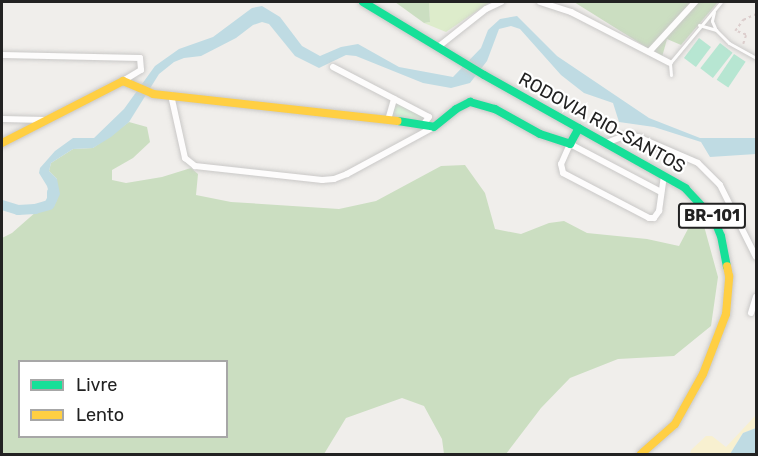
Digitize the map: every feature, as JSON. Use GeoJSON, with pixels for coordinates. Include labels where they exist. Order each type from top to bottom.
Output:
{"type":"FeatureCollection","features":[{"type":"Feature","properties":{"kind":"main road","name":"RODOVIA RIO-SANTOS"},"geometry":{"type":"LineString","coordinates":[[363,2],[484,75],[664,175],[685,188],[714,219],[727,258],[729,294],[719,338],[687,404],[661,439],[641,454]]}},
{"type":"Feature","properties":{"kind":"main road"},"geometry":{"type":"LineString","coordinates":[[2,144],[123,81],[153,94],[388,120],[434,128],[456,109],[470,102],[495,109],[540,134],[570,144],[579,128]]}},
{"type":"Feature","properties":{"kind":"street"},"geometry":{"type":"LineString","coordinates":[[438,47],[486,9],[501,2]]}},
{"type":"Feature","properties":{"kind":"street"},"geometry":{"type":"LineString","coordinates":[[540,2],[571,12],[670,63]]}},
{"type":"Feature","properties":{"kind":"street"},"geometry":{"type":"LineString","coordinates":[[650,51],[695,2]]}},
{"type":"Feature","properties":{"kind":"street"},"geometry":{"type":"LineString","coordinates":[[2,55],[140,58],[141,70],[123,81]]}},
{"type":"Feature","properties":{"kind":"street"},"geometry":{"type":"LineString","coordinates":[[333,67],[429,117],[423,125]]}},
{"type":"Feature","properties":{"kind":"street"},"geometry":{"type":"LineString","coordinates":[[171,95],[185,158],[195,166],[322,180],[334,179],[434,128]]}},
{"type":"Feature","properties":{"kind":"street"},"geometry":{"type":"LineString","coordinates":[[388,120],[394,99]]}},
{"type":"Feature","properties":{"kind":"street"},"geometry":{"type":"LineString","coordinates":[[2,119],[47,120]]}},
{"type":"Feature","properties":{"kind":"street"},"geometry":{"type":"LineString","coordinates":[[606,143],[624,136],[638,137],[698,163],[720,185],[756,257]]}},
{"type":"Feature","properties":{"kind":"street"},"geometry":{"type":"LineString","coordinates":[[660,192],[570,144],[561,164],[563,173],[649,218],[658,215],[664,175]]}},
{"type":"Feature","properties":{"kind":"street"},"geometry":{"type":"LineString","coordinates":[[751,313],[756,297]]}},
{"type":"Feature","properties":{"kind":"lane"},"geometry":{"type":"LineString","coordinates":[[671,75],[670,63],[699,25],[721,2]]}},
{"type":"Feature","properties":{"kind":"lane"},"geometry":{"type":"LineString","coordinates":[[714,10],[712,21],[716,30]]}},
{"type":"Feature","properties":{"kind":"lane"},"geometry":{"type":"LineString","coordinates":[[699,25],[716,30],[741,51],[756,58]]}},
{"type":"Feature","properties":{"kind":"path"},"geometry":{"type":"LineString","coordinates":[[741,51],[746,35],[735,31],[743,20],[756,14]]}},
{"type":"Feature","properties":{"kind":"green space"},"geometry":{"type":"Polygon","coordinates":[[[395,2],[429,2],[430,22],[424,23],[395,2]]]}},
{"type":"Feature","properties":{"kind":"green space"},"geometry":{"type":"Polygon","coordinates":[[[429,2],[490,2],[446,32],[424,23],[430,22],[429,2]]]}},
{"type":"Feature","properties":{"kind":"green space"},"geometry":{"type":"Polygon","coordinates":[[[574,2],[718,2],[681,45],[667,39],[662,57],[574,2]]]}},
{"type":"Feature","properties":{"kind":"green space"},"geometry":{"type":"Polygon","coordinates":[[[699,38],[711,47],[696,67],[684,58],[699,38]]]}},
{"type":"Feature","properties":{"kind":"green space"},"geometry":{"type":"Polygon","coordinates":[[[720,43],[733,53],[713,78],[700,68],[720,43]]]}},
{"type":"Feature","properties":{"kind":"green space"},"geometry":{"type":"Polygon","coordinates":[[[734,54],[746,62],[728,88],[717,80],[734,54]]]}},
{"type":"Feature","properties":{"kind":"green space"},"geometry":{"type":"Polygon","coordinates":[[[395,101],[427,117],[423,123],[390,118],[395,101]]]}},
{"type":"Feature","properties":{"kind":"green space"},"geometry":{"type":"Polygon","coordinates":[[[129,122],[147,127],[150,142],[133,158],[112,170],[112,180],[126,183],[162,177],[191,168],[198,174],[196,195],[231,202],[339,209],[376,201],[441,166],[465,165],[485,193],[495,229],[521,234],[549,223],[564,221],[587,233],[647,239],[679,246],[689,227],[704,226],[718,277],[711,326],[674,356],[618,359],[570,378],[541,408],[506,454],[444,454],[442,439],[424,406],[402,398],[346,418],[324,454],[2,454],[2,238],[12,233],[37,211],[54,206],[57,179],[49,171],[51,163],[73,149],[93,148],[129,122]]]}},
{"type":"Feature","properties":{"kind":"sand"},"geometry":{"type":"Polygon","coordinates":[[[756,415],[756,428],[743,433],[730,454],[690,454],[691,450],[706,436],[712,436],[726,447],[756,415]]]}},
{"type":"Feature","properties":{"kind":"water"},"geometry":{"type":"Polygon","coordinates":[[[262,6],[280,17],[302,46],[320,56],[341,47],[358,44],[399,67],[453,77],[481,48],[488,30],[500,19],[517,16],[557,56],[649,118],[700,138],[756,138],[756,154],[710,157],[701,142],[654,127],[619,122],[613,103],[584,93],[561,75],[520,29],[511,26],[499,29],[487,61],[470,83],[451,88],[423,83],[356,56],[346,55],[319,68],[295,56],[269,24],[262,22],[201,56],[174,62],[159,74],[129,122],[111,137],[93,148],[73,149],[51,163],[49,171],[57,179],[60,194],[54,207],[49,205],[50,196],[47,186],[39,173],[40,168],[55,151],[73,138],[94,138],[124,109],[155,66],[179,49],[213,37],[252,8],[262,6]]]}},
{"type":"Feature","properties":{"kind":"water"},"geometry":{"type":"Polygon","coordinates":[[[756,428],[756,454],[730,454],[743,433],[756,428]]]}},
{"type":"Feature","properties":{"kind":"waterway"},"geometry":{"type":"LineString","coordinates":[[2,205],[18,210],[35,209],[49,205],[52,192]]}},
{"type":"Feature","properties":{"kind":"traffic: fast"},"geometry":{"type":"LineString","coordinates":[[363,2],[484,75],[685,188],[714,219],[721,236],[727,266]]}},
{"type":"Feature","properties":{"kind":"traffic: fast"},"geometry":{"type":"LineString","coordinates":[[398,121],[434,127],[456,109],[470,102],[495,109],[540,134],[570,144],[579,128]]}},
{"type":"Feature","properties":{"kind":"traffic: slow"},"geometry":{"type":"LineString","coordinates":[[2,143],[123,81],[153,94],[398,121]]}},
{"type":"Feature","properties":{"kind":"traffic: slow"},"geometry":{"type":"LineString","coordinates":[[641,454],[675,424],[703,374],[726,314],[729,276],[727,266]]}}]}
